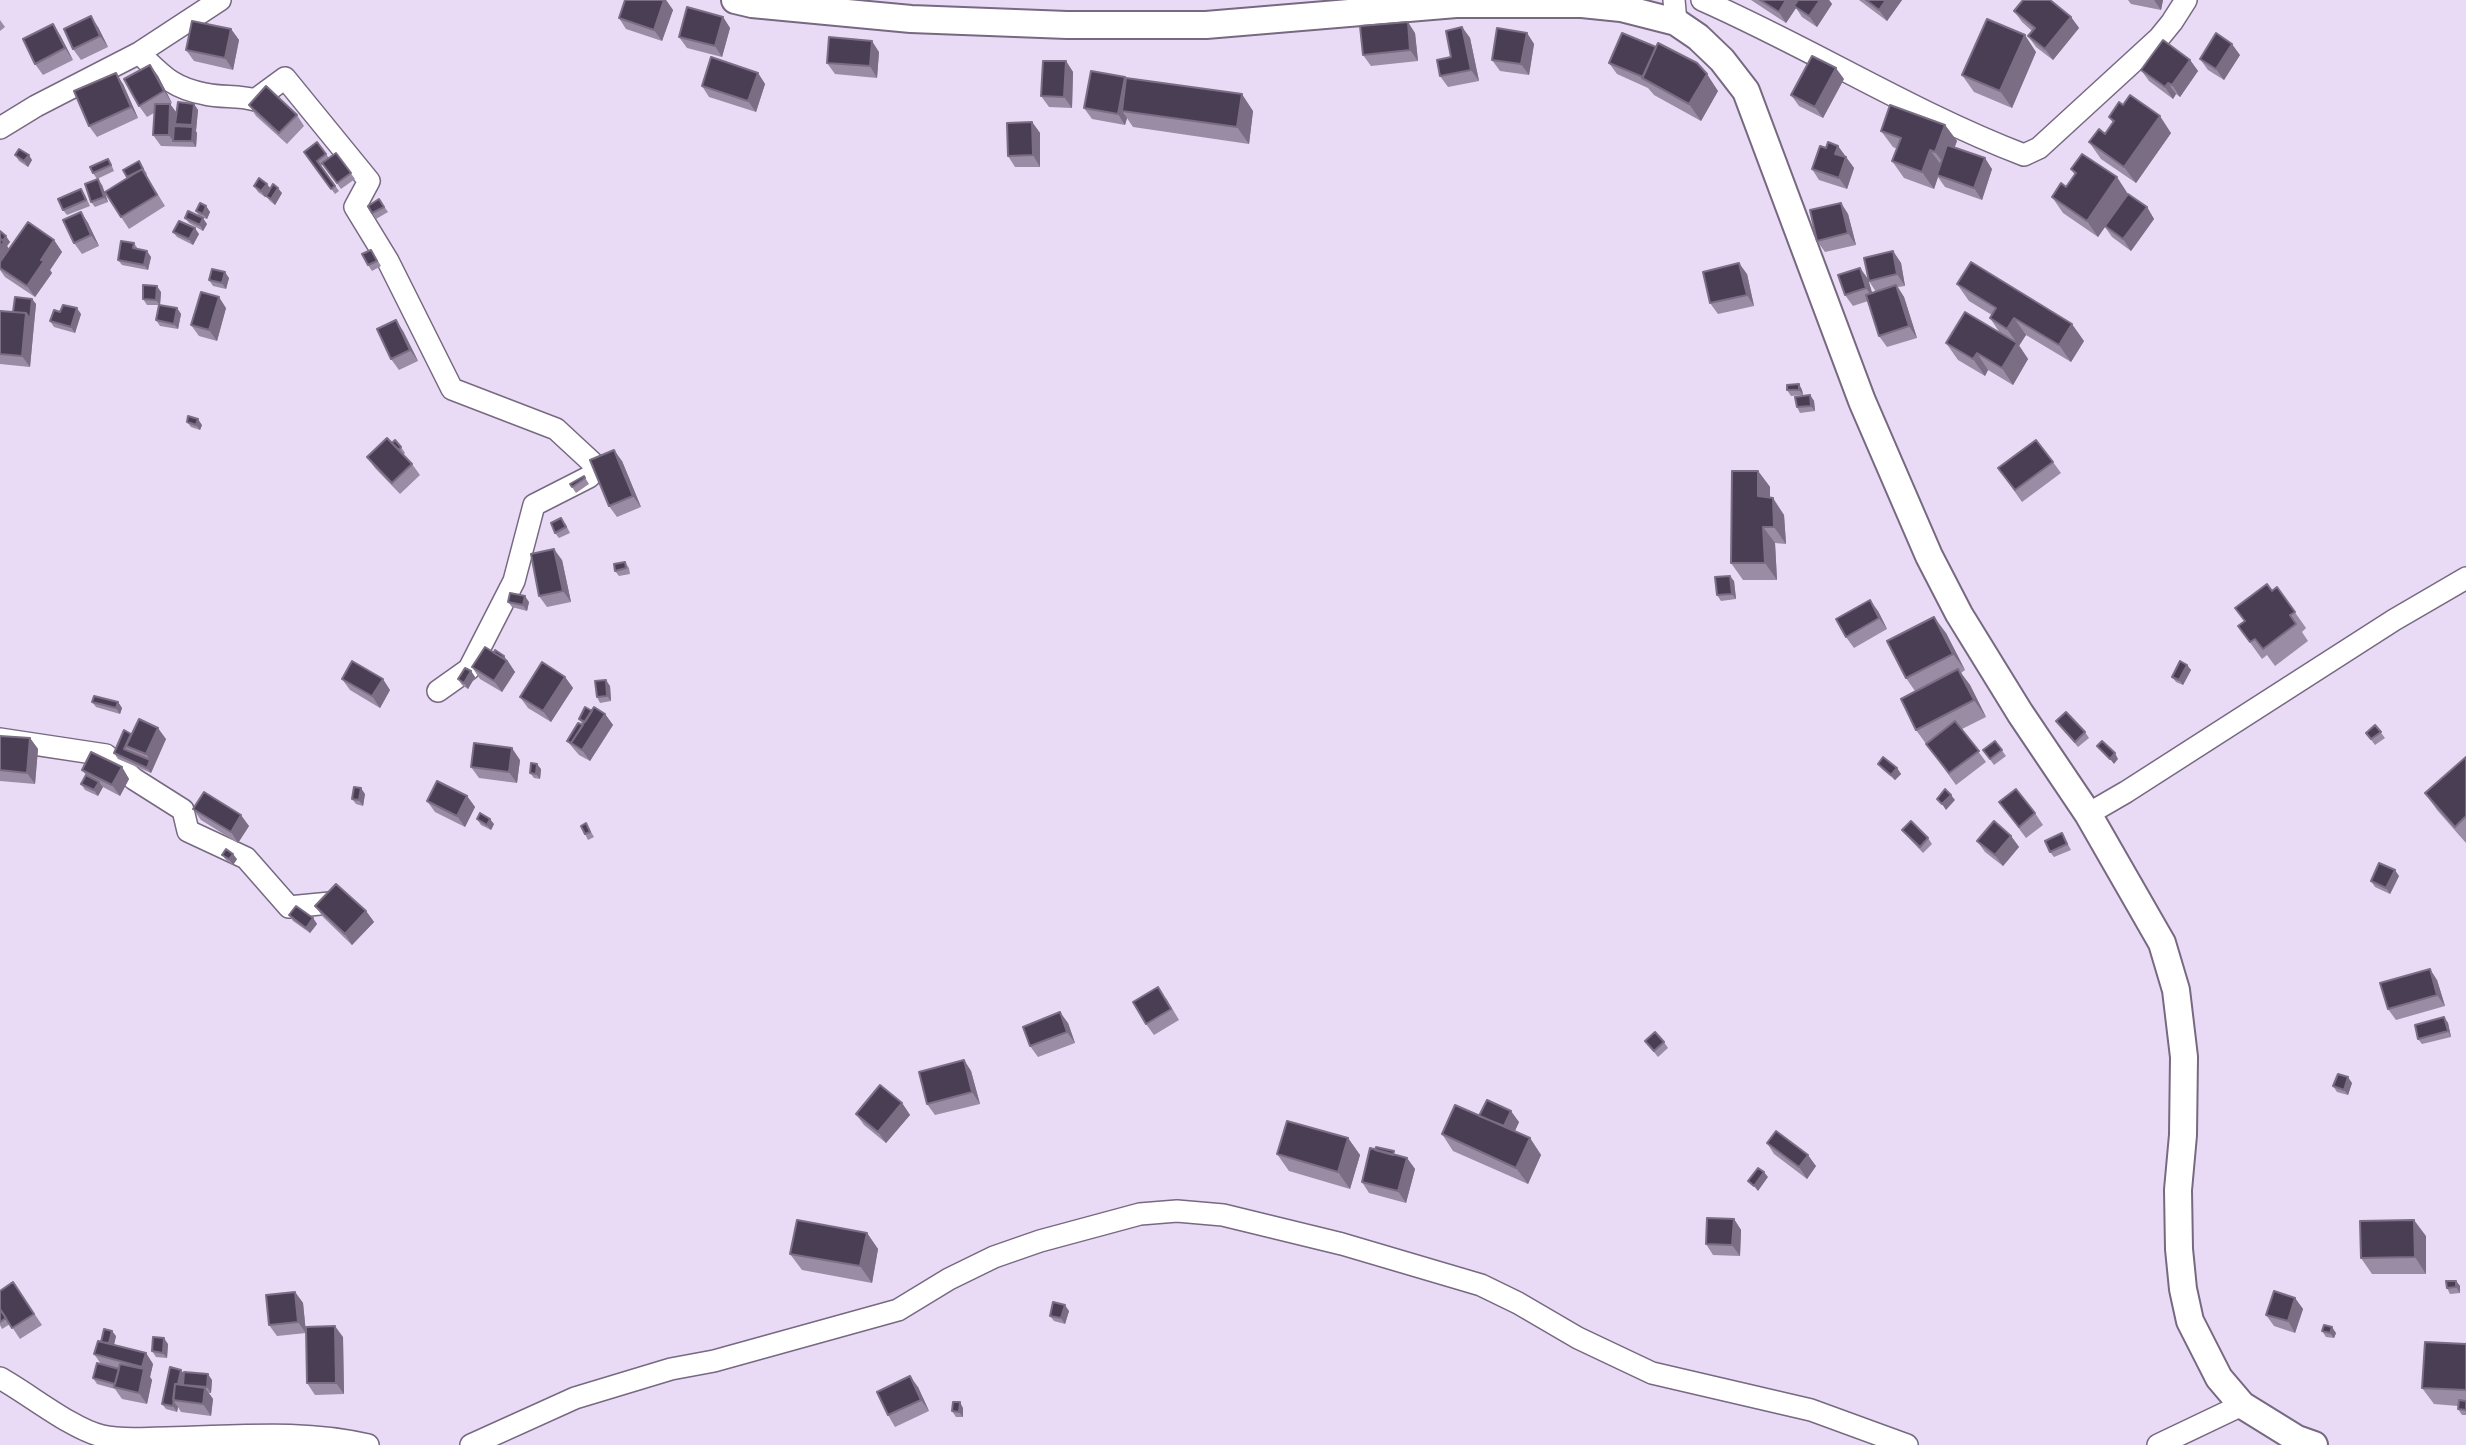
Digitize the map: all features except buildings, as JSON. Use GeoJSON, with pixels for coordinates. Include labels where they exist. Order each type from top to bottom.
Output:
{"type":"FeatureCollection","features":[{"type":"Feature","properties":{"kind":"main road"},"geometry":{"type":"LineString","coordinates":[[735,0],[752,4],[911,19],[1067,25],[1206,25],[1456,4],[1582,4],[1675,11],[1723,61],[1746,91],[1862,401],[1929,556],[1959,614],[2020,713],[2088,814],[2162,943],[2176,990],[2184,1057],[2183,1135],[2178,1190],[2179,1249],[2190,1321],[2219,1377],[2242,1405],[2297,1439],[2314,1445]]}},
{"type":"Feature","properties":{"kind":"street"},"geometry":{"type":"LineString","coordinates":[[0,128],[36,106],[139,54],[220,0]]}},
{"type":"Feature","properties":{"kind":"street"},"geometry":{"type":"LineString","coordinates":[[1702,0],[1764,28],[1883,92],[2024,155],[2039,148],[2159,38],[2186,0]]}},
{"type":"Feature","properties":{"kind":"street"},"geometry":{"type":"LineString","coordinates":[[139,54],[170,83],[206,95],[242,96],[255,100],[285,78],[369,181],[355,207],[388,261],[452,389],[556,429],[597,467],[589,477],[534,505],[514,581],[469,669],[438,691]]}},
{"type":"Feature","properties":{"kind":"street"},"geometry":{"type":"LineString","coordinates":[[2088,814],[2394,620],[2466,578]]}},
{"type":"Feature","properties":{"kind":"street"},"geometry":{"type":"LineString","coordinates":[[0,738],[106,755],[134,779],[183,810],[188,831],[246,858],[289,907],[330,903]]}},
{"type":"Feature","properties":{"kind":"street"},"geometry":{"type":"LineString","coordinates":[[471,1445],[575,1398],[671,1369],[714,1361],[898,1310],[949,1279],[994,1257],[1040,1241],[1140,1214],[1177,1210],[1236,1218],[1342,1244],[1481,1285],[1578,1338],[1652,1373],[1811,1410],[1908,1445]]}},
{"type":"Feature","properties":{"kind":"street"},"geometry":{"type":"LineString","coordinates":[[0,1378],[92,1438],[284,1434],[344,1439],[368,1445]]}},
{"type":"Feature","properties":{"kind":"street"},"geometry":{"type":"LineString","coordinates":[[2158,1445],[2242,1405]]}}]}
